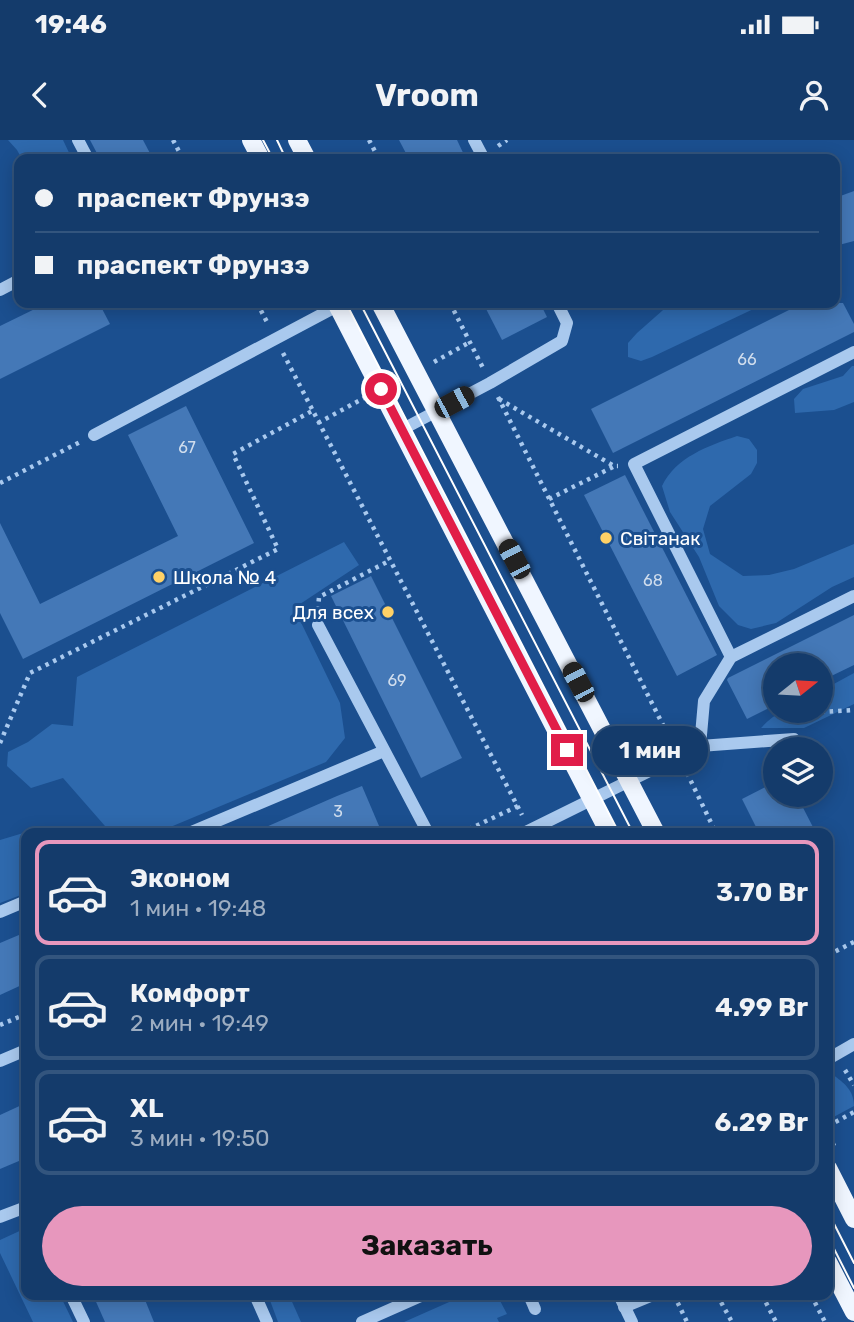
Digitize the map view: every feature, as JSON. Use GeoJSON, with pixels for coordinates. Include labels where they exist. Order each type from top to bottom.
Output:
{"type":"FeatureCollection","features":[{"type":"Feature","properties":{"kind":"main road"},"geometry":{"type":"LineString","coordinates":[[341,308],[606,828]]}},
{"type":"Feature","properties":{"kind":"main road"},"geometry":{"type":"LineString","coordinates":[[383,308],[654,828]]}},
{"type":"Feature","properties":{"kind":"main road"},"geometry":{"type":"LineString","coordinates":[[833,1178],[854,1219]]}},
{"type":"Feature","properties":{"kind":"main road"},"geometry":{"type":"LineString","coordinates":[[833,1271],[852,1304]]}},
{"type":"Feature","properties":{"kind":"street"},"geometry":{"type":"LineString","coordinates":[[94,435],[332,308]]}},
{"type":"Feature","properties":{"kind":"street"},"geometry":{"type":"LineString","coordinates":[[401,429],[490,383],[562,341],[567,323],[560,308]]}},
{"type":"Feature","properties":{"kind":"street"},"geometry":{"type":"LineString","coordinates":[[731,657],[634,464],[854,352]]}},
{"type":"Feature","properties":{"kind":"street"},"geometry":{"type":"LineString","coordinates":[[700,746],[704,701],[731,657],[854,596]]}},
{"type":"Feature","properties":{"kind":"street"},"geometry":{"type":"LineString","coordinates":[[318,625],[425,828]]}},
{"type":"Feature","properties":{"kind":"street"},"geometry":{"type":"LineString","coordinates":[[533,828],[700,746],[763,741]]}},
{"type":"Feature","properties":{"kind":"street"},"geometry":{"type":"LineString","coordinates":[[201,828],[384,751]]}},
{"type":"Feature","properties":{"kind":"street"},"geometry":{"type":"LineString","coordinates":[[0,912],[21,903]]}},
{"type":"Feature","properties":{"kind":"street"},"geometry":{"type":"LineString","coordinates":[[833,1056],[854,1044]]}},
{"type":"Feature","properties":{"kind":"street"},"geometry":{"type":"LineString","coordinates":[[0,1061],[21,1052]]}},
{"type":"Feature","properties":{"kind":"street"},"geometry":{"type":"LineString","coordinates":[[0,1217],[21,1209]]}},
{"type":"Feature","properties":{"kind":"street"},"geometry":{"type":"LineString","coordinates":[[73,1300],[84,1322]]}},
{"type":"Feature","properties":{"kind":"street"},"geometry":{"type":"LineString","coordinates":[[257,1300],[267,1322]]}},
{"type":"Feature","properties":{"kind":"street"},"geometry":{"type":"LineString","coordinates":[[362,1322],[412,1300]]}},
{"type":"Feature","properties":{"kind":"street"},"geometry":{"type":"LineString","coordinates":[[531,1300],[535,1309]]}},
{"type":"Feature","properties":{"kind":"street"},"geometry":{"type":"LineString","coordinates":[[622,1301],[632,1322]]}},
{"type":"Feature","properties":{"kind":"path"},"geometry":{"type":"LineString","coordinates":[[260,308],[518,806],[526,828]]}},
{"type":"Feature","properties":{"kind":"path"},"geometry":{"type":"LineString","coordinates":[[453,308],[714,828]]}},
{"type":"Feature","properties":{"kind":"path"},"geometry":{"type":"LineString","coordinates":[[425,366],[470,342]]}},
{"type":"Feature","properties":{"kind":"path"},"geometry":{"type":"LineString","coordinates":[[318,423],[365,398]]}},
{"type":"Feature","properties":{"kind":"path"},"geometry":{"type":"LineString","coordinates":[[498,398],[614,466]]}},
{"type":"Feature","properties":{"kind":"path"},"geometry":{"type":"LineString","coordinates":[[0,743],[30,673],[278,549],[233,454],[312,411]]}},
{"type":"Feature","properties":{"kind":"path"},"geometry":{"type":"LineString","coordinates":[[0,483],[94,435]]}},
{"type":"Feature","properties":{"kind":"path"},"geometry":{"type":"LineString","coordinates":[[548,499],[614,466],[634,464]]}},
{"type":"Feature","properties":{"kind":"path"},"geometry":{"type":"LineString","coordinates":[[318,625],[319,597],[389,561]]}},
{"type":"Feature","properties":{"kind":"path"},"geometry":{"type":"LineString","coordinates":[[472,828],[518,806]]}},
{"type":"Feature","properties":{"kind":"path"},"geometry":{"type":"LineString","coordinates":[[833,952],[854,942]]}},
{"type":"Feature","properties":{"kind":"path"},"geometry":{"type":"LineString","coordinates":[[0,1025],[21,1016]]}},
{"type":"Feature","properties":{"kind":"path"},"geometry":{"type":"LineString","coordinates":[[833,1123],[854,1112]]}},
{"type":"Feature","properties":{"kind":"path"},"geometry":{"type":"LineString","coordinates":[[676,1300],[687,1322]]}},
{"type":"Feature","properties":{"kind":"path"},"geometry":{"type":"LineString","coordinates":[[720,1300],[732,1322]]}},
{"type":"Feature","properties":{"kind":"path"},"geometry":{"type":"LineString","coordinates":[[764,1300],[776,1322]]}},
{"type":"Feature","properties":{"kind":"path"},"geometry":{"type":"LineString","coordinates":[[814,1300],[825,1322]]}},
{"type":"Feature","properties":{"kind":"shaded area"},"geometry":{"type":"Polygon","coordinates":[[[8,140],[63,140],[70,154],[19,154],[8,140]]]}},
{"type":"Feature","properties":{"kind":"shaded area"},"geometry":{"type":"Polygon","coordinates":[[[665,308],[755,308],[641,361],[628,357],[628,343],[665,308]]]}},
{"type":"Feature","properties":{"kind":"shaded area"},"geometry":{"type":"Polygon","coordinates":[[[852,366],[854,402],[834,410],[795,413],[794,399],[803,389],[843,376],[852,366]]]}},
{"type":"Feature","properties":{"kind":"shaded area"},"geometry":{"type":"Polygon","coordinates":[[[737,436],[749,439],[757,450],[757,463],[751,474],[710,506],[703,529],[710,554],[743,576],[769,575],[794,569],[854,544],[854,577],[832,587],[776,623],[751,629],[738,625],[719,606],[699,557],[670,512],[662,486],[684,460],[737,436]]]}},
{"type":"Feature","properties":{"kind":"shaded area"},"geometry":{"type":"Polygon","coordinates":[[[344,542],[359,565],[294,608],[340,703],[345,738],[326,762],[168,828],[104,828],[105,826],[63,778],[31,788],[7,766],[8,752],[28,742],[52,724],[73,726],[77,677],[344,542]]]}},
{"type":"Feature","properties":{"kind":"shaded area"},"geometry":{"type":"Polygon","coordinates":[[[854,673],[854,704],[833,714],[833,684],[854,673]]]}},
{"type":"Feature","properties":{"kind":"shaded area"},"geometry":{"type":"Polygon","coordinates":[[[767,723],[814,723],[804,728],[761,728],[767,723]]]}},
{"type":"Feature","properties":{"kind":"shaded area"},"geometry":{"type":"Polygon","coordinates":[[[21,834],[21,895],[0,903],[0,840],[21,834]]]}},
{"type":"Feature","properties":{"kind":"shaded area"},"geometry":{"type":"Polygon","coordinates":[[[833,1075],[850,1091],[854,1106],[833,1117],[833,1075]]]}},
{"type":"Feature","properties":{"kind":"shaded area"},"geometry":{"type":"Polygon","coordinates":[[[21,1230],[21,1297],[0,1253],[0,1240],[21,1230]]]}},
{"type":"Feature","properties":{"kind":"shaded area"},"geometry":{"type":"Polygon","coordinates":[[[22,1300],[62,1300],[73,1322],[33,1322],[22,1300]]]}},
{"type":"Feature","properties":{"kind":"shaded area"},"geometry":{"type":"Polygon","coordinates":[[[270,1300],[291,1300],[301,1322],[278,1322],[270,1300]]]}},
{"type":"Feature","properties":{"kind":"shaded area"},"geometry":{"type":"Polygon","coordinates":[[[454,1300],[500,1300],[507,1314],[497,1318],[499,1322],[404,1322],[454,1300]]]}},
{"type":"Feature","properties":{"kind":"building"},"geometry":{"type":"Polygon","coordinates":[[[90,140],[143,140],[150,154],[97,154],[90,140]]]}},
{"type":"Feature","properties":{"kind":"building"},"geometry":{"type":"Polygon","coordinates":[[[399,140],[457,140],[464,154],[406,154],[399,140]]]}},
{"type":"Feature","properties":{"kind":"building"},"geometry":{"type":"Polygon","coordinates":[[[854,191],[854,241],[840,245],[840,196],[854,191]]]}},
{"type":"Feature","properties":{"kind":"building"},"geometry":{"type":"Polygon","coordinates":[[[840,303],[843,303],[854,324],[854,332],[613,453],[591,409],[793,308],[840,308],[840,303]]]}},
{"type":"Feature","properties":{"kind":"building"},"geometry":{"type":"Polygon","coordinates":[[[37,308],[102,308],[110,324],[0,379],[0,326],[37,308]]]}},
{"type":"Feature","properties":{"kind":"building"},"geometry":{"type":"Polygon","coordinates":[[[486,308],[542,308],[547,317],[502,340],[486,308]]]}},
{"type":"Feature","properties":{"kind":"building"},"geometry":{"type":"Polygon","coordinates":[[[186,406],[254,543],[23,659],[0,613],[0,523],[40,604],[178,536],[128,435],[186,406]]]}},
{"type":"Feature","properties":{"kind":"building"},"geometry":{"type":"Polygon","coordinates":[[[625,475],[717,655],[677,676],[584,495],[625,475]]]}},
{"type":"Feature","properties":{"kind":"building"},"geometry":{"type":"Polygon","coordinates":[[[371,576],[462,758],[421,778],[331,596],[371,576]]]}},
{"type":"Feature","properties":{"kind":"building"},"geometry":{"type":"Polygon","coordinates":[[[854,615],[854,665],[833,675],[833,653],[778,653],[854,615]]]}},
{"type":"Feature","properties":{"kind":"building"},"geometry":{"type":"Polygon","coordinates":[[[763,660],[763,711],[747,719],[728,678],[763,660]]]}},
{"type":"Feature","properties":{"kind":"building"},"geometry":{"type":"Polygon","coordinates":[[[362,786],[380,828],[263,828],[362,786]]]}},
{"type":"Feature","properties":{"kind":"building"},"geometry":{"type":"Polygon","coordinates":[[[763,788],[763,807],[803,807],[813,828],[756,828],[742,799],[763,788]]]}},
{"type":"Feature","properties":{"kind":"building"},"geometry":{"type":"Polygon","coordinates":[[[21,934],[21,985],[0,995],[0,943],[21,934]]]}},
{"type":"Feature","properties":{"kind":"building"},"geometry":{"type":"Polygon","coordinates":[[[21,1105],[21,1160],[0,1169],[0,1115],[21,1105]]]}},
{"type":"Feature","properties":{"kind":"building"},"geometry":{"type":"Polygon","coordinates":[[[95,1300],[145,1300],[154,1322],[105,1322],[95,1300]]]}},
{"type":"Feature","properties":{"kind":"tram line"},"geometry":{"type":"LineString","coordinates":[[263,140],[270,154]]}},
{"type":"Feature","properties":{"kind":"tram line"},"geometry":{"type":"LineString","coordinates":[[277,140],[284,154]]}},
{"type":"Feature","properties":{"kind":"tram line"},"geometry":{"type":"LineString","coordinates":[[349,308],[616,828]]}},
{"type":"Feature","properties":{"kind":"tram line"},"geometry":{"type":"LineString","coordinates":[[363,308],[630,828]]}},
{"type":"Feature","properties":{"kind":"tram line"},"geometry":{"type":"LineString","coordinates":[[833,1222],[854,1263]]}},
{"type":"Feature","properties":{"kind":"tram line"},"geometry":{"type":"LineString","coordinates":[[833,1247],[854,1288]]}},
{"type":"Feature","properties":{"kind":"place","name":"Світанак"},"geometry":{"type":"Point","coordinates":[606,538]}},
{"type":"Feature","properties":{"kind":"place","name":"Школа № 4"},"geometry":{"type":"Point","coordinates":[159,577]}},
{"type":"Feature","properties":{"kind":"place","name":"Для всех"},"geometry":{"type":"Point","coordinates":[388,612]}},
{"type":"Feature","properties":{"kind":"route"},"geometry":{"type":"LineString","coordinates":[[381,389],[567,750]]}}]}
